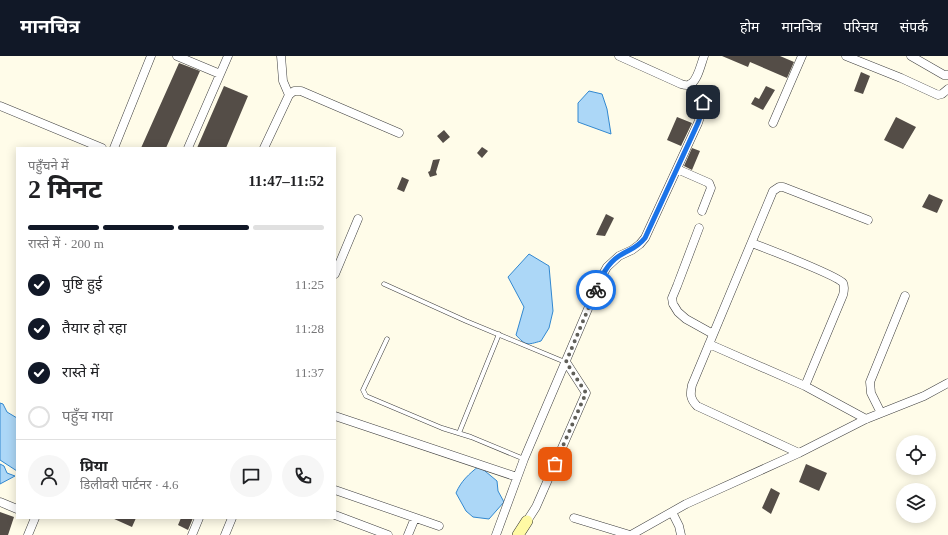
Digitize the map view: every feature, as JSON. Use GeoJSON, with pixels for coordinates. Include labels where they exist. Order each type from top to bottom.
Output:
{"type":"FeatureCollection","features":[{"type":"Feature","properties":{"kind":"street"},"geometry":{"type":"LineString","coordinates":[[114,147],[151,56]]}},
{"type":"Feature","properties":{"kind":"street"},"geometry":{"type":"LineString","coordinates":[[177,56],[220,74]]}},
{"type":"Feature","properties":{"kind":"street"},"geometry":{"type":"LineString","coordinates":[[188,147],[228,56]]}},
{"type":"Feature","properties":{"kind":"street"},"geometry":{"type":"LineString","coordinates":[[282,56],[283,81],[289,95]]}},
{"type":"Feature","properties":{"kind":"street"},"geometry":{"type":"LineString","coordinates":[[619,56],[681,84],[690,84]]}},
{"type":"Feature","properties":{"kind":"street"},"geometry":{"type":"LineString","coordinates":[[690,84],[696,76],[704,56]]}},
{"type":"Feature","properties":{"kind":"street"},"geometry":{"type":"LineString","coordinates":[[773,123],[802,56]]}},
{"type":"Feature","properties":{"kind":"street"},"geometry":{"type":"LineString","coordinates":[[846,56],[901,78],[938,95],[942,94],[948,89]]}},
{"type":"Feature","properties":{"kind":"street"},"geometry":{"type":"LineString","coordinates":[[911,56],[947,77]]}},
{"type":"Feature","properties":{"kind":"street"},"geometry":{"type":"LineString","coordinates":[[496,535],[524,459],[602,276],[607,267],[619,256],[632,250],[645,238],[702,112],[703,102],[690,84]]}},
{"type":"Feature","properties":{"kind":"street"},"geometry":{"type":"LineString","coordinates":[[264,147],[289,95],[294,91],[300,91],[399,133]]}},
{"type":"Feature","properties":{"kind":"street"},"geometry":{"type":"LineString","coordinates":[[0,106],[100,147]]}},
{"type":"Feature","properties":{"kind":"street"},"geometry":{"type":"LineString","coordinates":[[677,169],[709,183],[711,188],[702,211]]}},
{"type":"Feature","properties":{"kind":"street"},"geometry":{"type":"LineString","coordinates":[[800,453],[697,406],[692,402],[690,396],[692,385],[752,243],[770,194],[778,187],[783,187],[868,220]]}},
{"type":"Feature","properties":{"kind":"street"},"geometry":{"type":"LineString","coordinates":[[337,263],[358,219]]}},
{"type":"Feature","properties":{"kind":"street"},"geometry":{"type":"LineString","coordinates":[[699,228],[672,304],[686,319],[714,334]]}},
{"type":"Feature","properties":{"kind":"street"},"geometry":{"type":"LineString","coordinates":[[752,243],[830,275],[842,282],[844,288],[843,295],[805,386]]}},
{"type":"Feature","properties":{"kind":"street"},"geometry":{"type":"LineString","coordinates":[[881,413],[871,393],[870,382],[906,296]]}},
{"type":"Feature","properties":{"kind":"street"},"geometry":{"type":"LineString","coordinates":[[709,344],[805,386],[866,419]]}},
{"type":"Feature","properties":{"kind":"street"},"geometry":{"type":"LineString","coordinates":[[518,535],[536,507],[586,393],[566,362]]}},
{"type":"Feature","properties":{"kind":"street"},"geometry":{"type":"LineString","coordinates":[[574,518],[630,535],[686,504],[800,453],[866,419],[924,396],[948,383]]}},
{"type":"Feature","properties":{"kind":"street"},"geometry":{"type":"LineString","coordinates":[[336,416],[517,477]]}},
{"type":"Feature","properties":{"kind":"street"},"geometry":{"type":"LineString","coordinates":[[336,490],[440,526]]}},
{"type":"Feature","properties":{"kind":"street"},"geometry":{"type":"LineString","coordinates":[[0,502],[16,509]]}},
{"type":"Feature","properties":{"kind":"street"},"geometry":{"type":"LineString","coordinates":[[672,512],[679,526],[681,535]]}},
{"type":"Feature","properties":{"kind":"street"},"geometry":{"type":"LineString","coordinates":[[336,515],[388,535]]}},
{"type":"Feature","properties":{"kind":"street"},"geometry":{"type":"LineString","coordinates":[[408,535],[415,518]]}},
{"type":"Feature","properties":{"kind":"street"},"geometry":{"type":"LineString","coordinates":[[28,535],[36,519]]}},
{"type":"Feature","properties":{"kind":"street"},"geometry":{"type":"LineString","coordinates":[[192,535],[199,519]]}},
{"type":"Feature","properties":{"kind":"street"},"geometry":{"type":"LineString","coordinates":[[225,535],[232,519]]}},
{"type":"Feature","properties":{"kind":"street"},"geometry":{"type":"LineString","coordinates":[[527,521],[529,535]]}},
{"type":"Feature","properties":{"kind":"lane"},"geometry":{"type":"LineString","coordinates":[[384,284],[566,362]]}},
{"type":"Feature","properties":{"kind":"lane"},"geometry":{"type":"LineString","coordinates":[[459,434],[499,334]]}},
{"type":"Feature","properties":{"kind":"lane"},"geometry":{"type":"LineString","coordinates":[[387,339],[362,390],[366,396],[524,459]]}},
{"type":"Feature","properties":{"kind":"water"},"geometry":{"type":"Polygon","coordinates":[[[589,91],[602,94],[607,109],[611,134],[578,122],[578,103],[589,91]]]}},
{"type":"Feature","properties":{"kind":"water"},"geometry":{"type":"Polygon","coordinates":[[[529,254],[549,266],[553,311],[549,328],[541,341],[527,344],[516,335],[524,307],[508,277],[529,254]]]}},
{"type":"Feature","properties":{"kind":"water"},"geometry":{"type":"Polygon","coordinates":[[[0,403],[3,404],[7,412],[16,417],[16,470],[0,460],[0,403]]]}},
{"type":"Feature","properties":{"kind":"water"},"geometry":{"type":"Polygon","coordinates":[[[0,464],[4,466],[7,473],[15,476],[0,484],[0,464]]]}},
{"type":"Feature","properties":{"kind":"water"},"geometry":{"type":"Polygon","coordinates":[[[479,466],[497,481],[498,491],[504,502],[489,519],[473,517],[466,511],[456,493],[460,485],[479,466]]]}},
{"type":"Feature","properties":{"kind":"building"},"geometry":{"type":"Polygon","coordinates":[[[722,56],[780,56],[794,62],[787,78],[750,62],[748,67],[722,56]]]}},
{"type":"Feature","properties":{"kind":"building"},"geometry":{"type":"Polygon","coordinates":[[[179,63],[200,71],[166,147],[141,147],[179,63]]]}},
{"type":"Feature","properties":{"kind":"building"},"geometry":{"type":"Polygon","coordinates":[[[861,72],[870,76],[863,94],[854,91],[861,72]]]}},
{"type":"Feature","properties":{"kind":"building"},"geometry":{"type":"Polygon","coordinates":[[[224,86],[248,96],[226,147],[197,147],[224,86]]]}},
{"type":"Feature","properties":{"kind":"building"},"geometry":{"type":"Polygon","coordinates":[[[766,86],[775,90],[763,110],[751,104],[755,97],[759,99],[766,86]]]}},
{"type":"Feature","properties":{"kind":"building"},"geometry":{"type":"Polygon","coordinates":[[[677,117],[692,123],[681,146],[667,140],[677,117]]]}},
{"type":"Feature","properties":{"kind":"building"},"geometry":{"type":"Polygon","coordinates":[[[896,117],[916,127],[903,149],[884,140],[896,117]]]}},
{"type":"Feature","properties":{"kind":"building"},"geometry":{"type":"Polygon","coordinates":[[[444,130],[450,137],[443,143],[437,136],[444,130]]]}},
{"type":"Feature","properties":{"kind":"building"},"geometry":{"type":"Polygon","coordinates":[[[482,147],[488,151],[482,158],[477,153],[482,147]]]}},
{"type":"Feature","properties":{"kind":"building"},"geometry":{"type":"Polygon","coordinates":[[[692,148],[700,151],[692,170],[684,166],[692,148]]]}},
{"type":"Feature","properties":{"kind":"building"},"geometry":{"type":"Polygon","coordinates":[[[440,159],[436,172],[437,175],[430,177],[428,172],[430,171],[433,160],[440,159]]]}},
{"type":"Feature","properties":{"kind":"building"},"geometry":{"type":"Polygon","coordinates":[[[402,177],[409,180],[404,192],[397,189],[402,177]]]}},
{"type":"Feature","properties":{"kind":"building"},"geometry":{"type":"Polygon","coordinates":[[[929,194],[943,200],[937,213],[922,207],[929,194]]]}},
{"type":"Feature","properties":{"kind":"building"},"geometry":{"type":"Polygon","coordinates":[[[606,214],[614,218],[605,236],[596,235],[606,214]]]}},
{"type":"Feature","properties":{"kind":"building"},"geometry":{"type":"Polygon","coordinates":[[[806,464],[827,473],[819,491],[799,482],[806,464]]]}},
{"type":"Feature","properties":{"kind":"building"},"geometry":{"type":"Polygon","coordinates":[[[771,488],[780,493],[771,514],[762,508],[771,488]]]}},
{"type":"Feature","properties":{"kind":"building"},"geometry":{"type":"Polygon","coordinates":[[[0,512],[14,517],[8,535],[0,535],[0,512]]]}},
{"type":"Feature","properties":{"kind":"building"},"geometry":{"type":"Polygon","coordinates":[[[114,519],[136,519],[132,527],[114,519]]]}},
{"type":"Feature","properties":{"kind":"building"},"geometry":{"type":"Polygon","coordinates":[[[181,519],[193,519],[188,530],[178,525],[181,519]]]}},
{"type":"Feature","properties":{"kind":"way so far"},"geometry":{"type":"LineString","coordinates":[[555,464],[586,393],[566,362],[596,290]]}},
{"type":"Feature","properties":{"kind":"route"},"geometry":{"type":"LineString","coordinates":[[596,290],[607,267],[619,256],[632,250],[640,244],[645,238],[698,123],[702,112],[703,102]]}}]}
